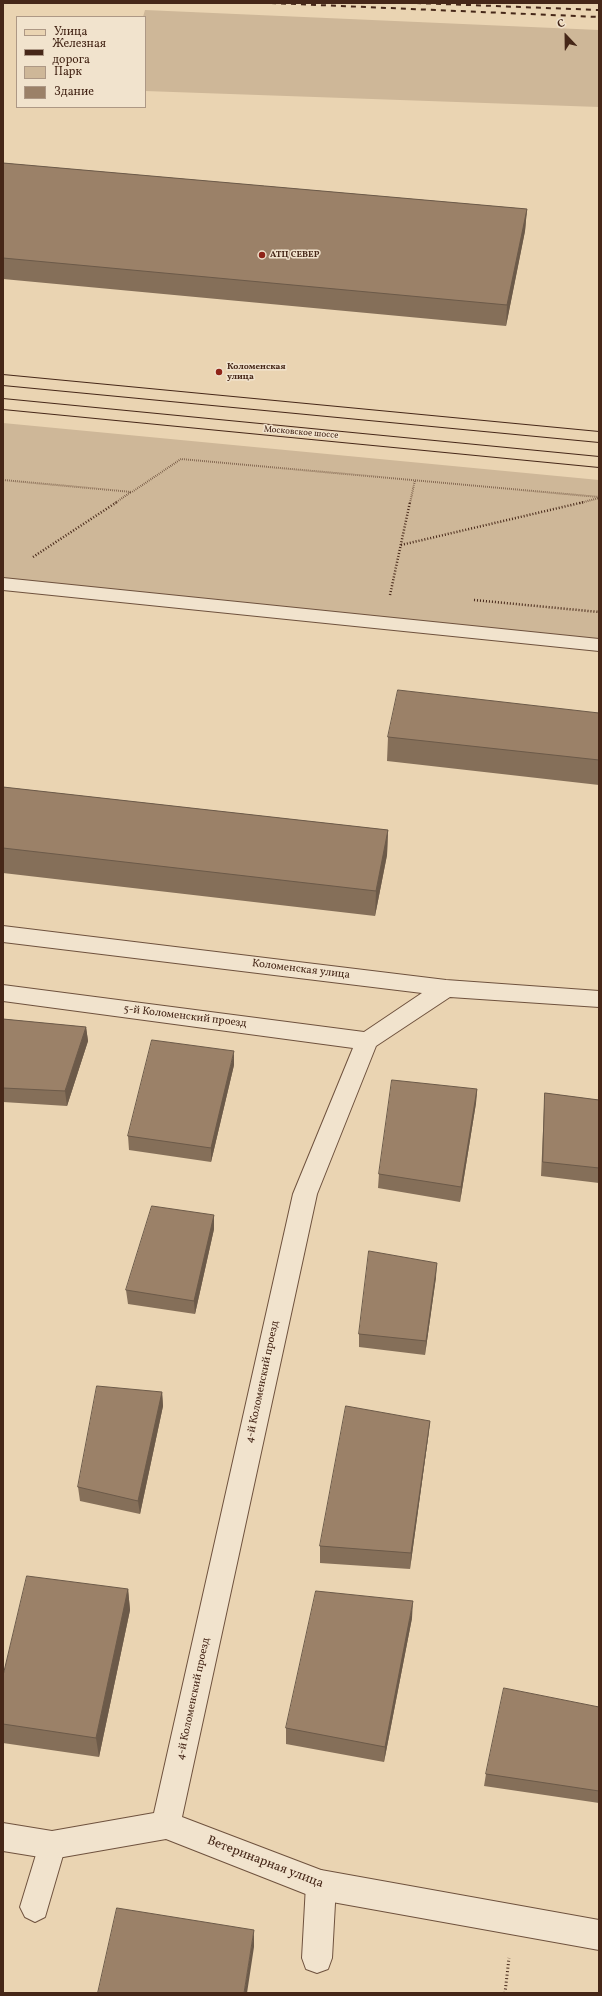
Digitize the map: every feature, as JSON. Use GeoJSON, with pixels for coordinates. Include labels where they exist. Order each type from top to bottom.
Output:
{"type":"FeatureCollection","features":[{"type":"Feature","properties":{"kind":"main road"},"geometry":{"type":"LineString","coordinates":[[3,380],[599,437]]}},
{"type":"Feature","properties":{"kind":"main road","name":"Московское шоссе"},"geometry":{"type":"LineString","coordinates":[[3,404],[599,462]]}},
{"type":"Feature","properties":{"kind":"street"},"geometry":{"type":"LineString","coordinates":[[3,584],[599,645]]}},
{"type":"Feature","properties":{"kind":"street","name":"Коломенская улица"},"geometry":{"type":"LineString","coordinates":[[3,934],[446,988],[599,999]]}},
{"type":"Feature","properties":{"kind":"street"},"geometry":{"type":"LineString","coordinates":[[367,1041],[446,988]]}},
{"type":"Feature","properties":{"kind":"street","name":"5-й Коломенский проезд"},"geometry":{"type":"LineString","coordinates":[[3,993],[367,1041]]}},
{"type":"Feature","properties":{"kind":"street","name":"4-й Коломенский проезд"},"geometry":{"type":"LineString","coordinates":[[166,1825],[305,1194],[367,1041]]}},
{"type":"Feature","properties":{"kind":"street"},"geometry":{"type":"LineString","coordinates":[[3,1837],[52,1845],[166,1825]]}},
{"type":"Feature","properties":{"kind":"street","name":"Ветеринарная улица"},"geometry":{"type":"LineString","coordinates":[[166,1825],[321,1885],[599,1935]]}},
{"type":"Feature","properties":{"kind":"street"},"geometry":{"type":"LineString","coordinates":[[34,1907],[52,1845]]}},
{"type":"Feature","properties":{"kind":"street"},"geometry":{"type":"LineString","coordinates":[[318,1958],[321,1885]]}},
{"type":"Feature","properties":{"kind":"path"},"geometry":{"type":"LineString","coordinates":[[30,559],[181,459],[599,497]]}},
{"type":"Feature","properties":{"kind":"path"},"geometry":{"type":"LineString","coordinates":[[3,480],[132,492]]}},
{"type":"Feature","properties":{"kind":"path"},"geometry":{"type":"LineString","coordinates":[[384,623],[415,480]]}},
{"type":"Feature","properties":{"kind":"path"},"geometry":{"type":"LineString","coordinates":[[401,545],[599,497]]}},
{"type":"Feature","properties":{"kind":"green space"},"geometry":{"type":"Polygon","coordinates":[[[145,10],[599,30],[599,107],[146,91],[146,16],[143,16],[145,10]]]}},
{"type":"Feature","properties":{"kind":"green space"},"geometry":{"type":"Polygon","coordinates":[[[3,423],[599,480],[599,645],[3,584],[3,423]]]}},
{"type":"Feature","properties":{"kind":"building","name":"АТЦ СЕВЕР"},"geometry":{"type":"Polygon","coordinates":[[[3,163],[527,209],[507,305],[3,258],[3,163]]]}},
{"type":"Feature","properties":{"kind":"building"},"geometry":{"type":"Polygon","coordinates":[[[398,690],[599,713],[599,760],[388,737],[398,690]]]}},
{"type":"Feature","properties":{"kind":"building"},"geometry":{"type":"Polygon","coordinates":[[[3,787],[388,830],[376,891],[3,848],[3,787]]]}},
{"type":"Feature","properties":{"kind":"building"},"geometry":{"type":"Polygon","coordinates":[[[3,1019],[86,1027],[65,1091],[3,1088],[3,1019]]]}},
{"type":"Feature","properties":{"kind":"building"},"geometry":{"type":"Polygon","coordinates":[[[152,1040],[234,1051],[211,1148],[128,1136],[152,1040]]]}},
{"type":"Feature","properties":{"kind":"building"},"geometry":{"type":"Polygon","coordinates":[[[392,1080],[477,1089],[461,1187],[379,1174],[392,1080]]]}},
{"type":"Feature","properties":{"kind":"building"},"geometry":{"type":"Polygon","coordinates":[[[545,1093],[599,1100],[599,1168],[543,1162],[545,1093]]]}},
{"type":"Feature","properties":{"kind":"building"},"geometry":{"type":"Polygon","coordinates":[[[152,1206],[214,1215],[194,1301],[126,1290],[152,1206]]]}},
{"type":"Feature","properties":{"kind":"building"},"geometry":{"type":"Polygon","coordinates":[[[369,1251],[437,1263],[426,1341],[359,1334],[369,1251]]]}},
{"type":"Feature","properties":{"kind":"building"},"geometry":{"type":"Polygon","coordinates":[[[97,1386],[162,1392],[138,1501],[78,1487],[97,1386]]]}},
{"type":"Feature","properties":{"kind":"building"},"geometry":{"type":"Polygon","coordinates":[[[346,1406],[430,1421],[411,1553],[320,1546],[346,1406]]]}},
{"type":"Feature","properties":{"kind":"building"},"geometry":{"type":"Polygon","coordinates":[[[27,1576],[128,1589],[96,1738],[3,1724],[3,1676],[27,1576]]]}},
{"type":"Feature","properties":{"kind":"building"},"geometry":{"type":"Polygon","coordinates":[[[316,1591],[413,1601],[385,1747],[286,1728],[316,1591]]]}},
{"type":"Feature","properties":{"kind":"building"},"geometry":{"type":"Polygon","coordinates":[[[504,1688],[599,1707],[599,1791],[486,1774],[504,1688]]]}},
{"type":"Feature","properties":{"kind":"building"},"geometry":{"type":"Polygon","coordinates":[[[117,1908],[254,1930],[244,1993],[98,1993],[117,1908]]]}},
{"type":"Feature","properties":{"kind":"railway"},"geometry":{"type":"LineString","coordinates":[[271,3],[599,17]]}},
{"type":"Feature","properties":{"kind":"railway"},"geometry":{"type":"LineString","coordinates":[[416,3],[599,10]]}},
{"type":"Feature","properties":{"kind":"place","name":"АТЦ СЕВЕР"},"geometry":{"type":"Point","coordinates":[262,255]}},
{"type":"Feature","properties":{"kind":"place","name":"Коломенская улица"},"geometry":{"type":"Point","coordinates":[219,372]}}]}
